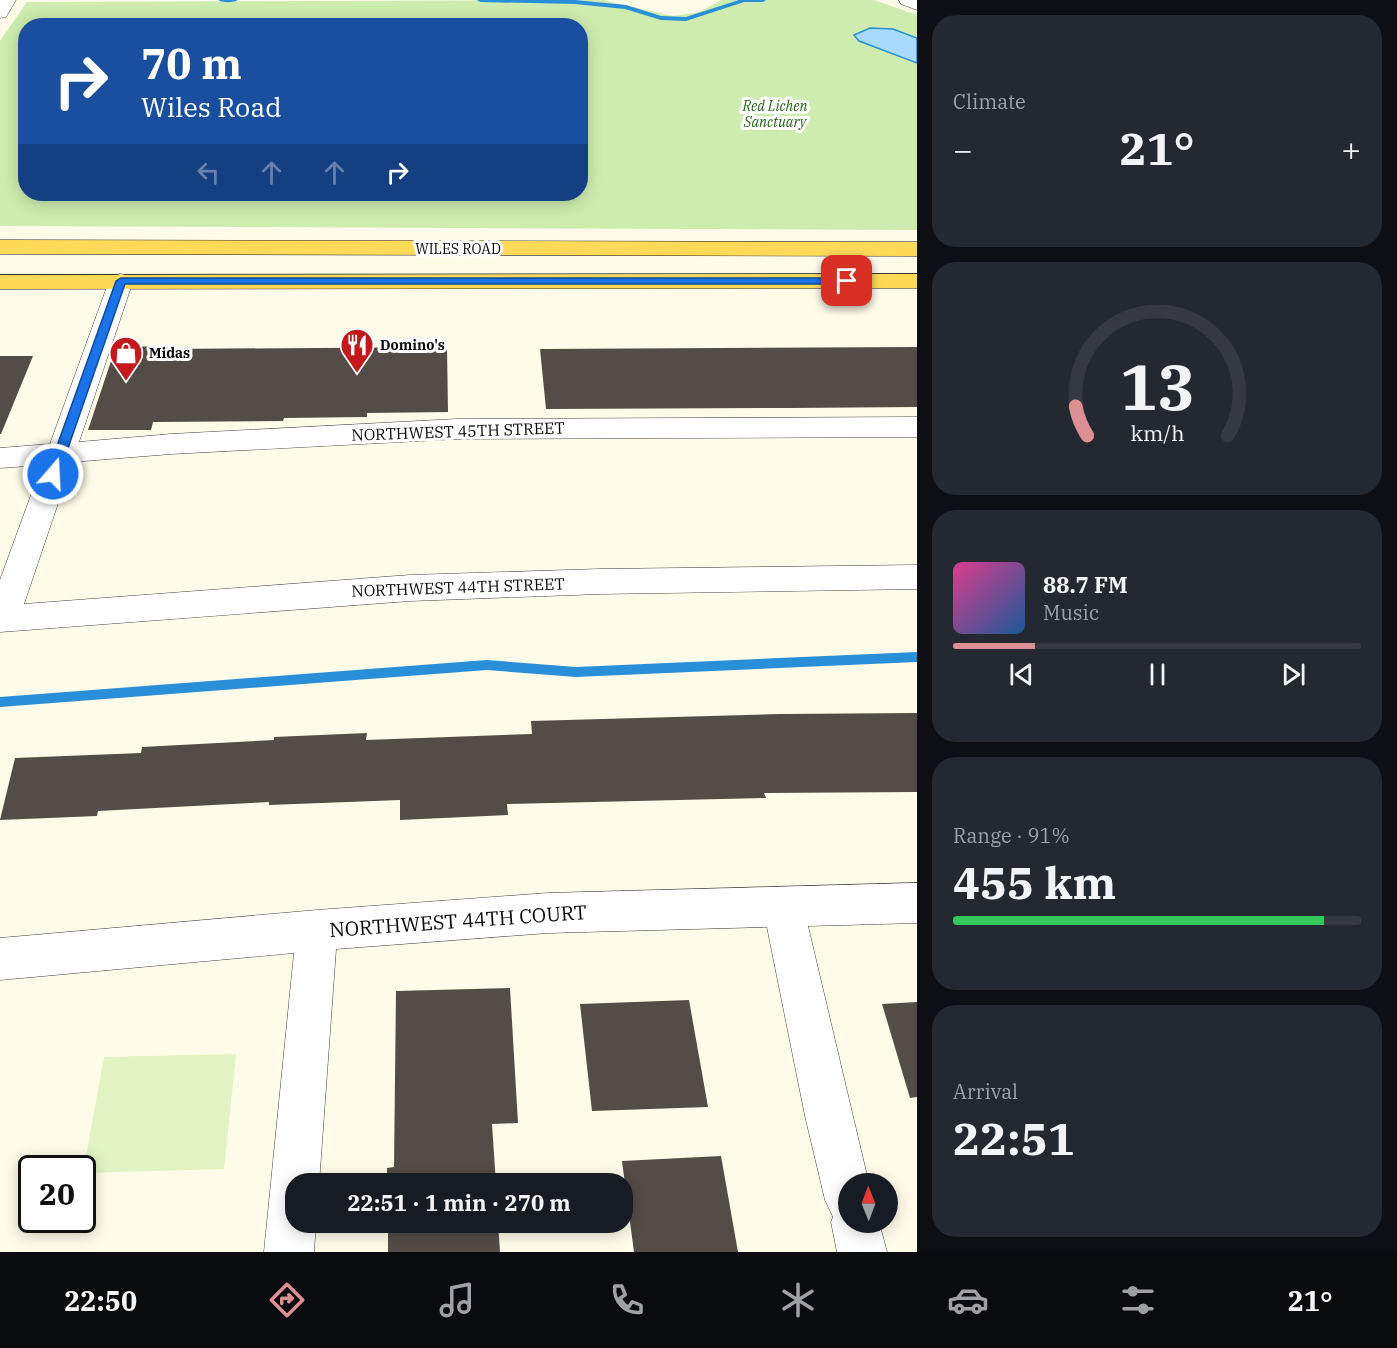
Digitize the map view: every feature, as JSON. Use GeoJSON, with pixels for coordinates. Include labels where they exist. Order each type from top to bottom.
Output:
{"type":"FeatureCollection","features":[{"type":"Feature","properties":{"kind":"main road","name":"WILES ROAD"},"geometry":{"type":"LineString","coordinates":[[0,247],[917,249]]}},
{"type":"Feature","properties":{"kind":"main road","name":"WILES ROAD"},"geometry":{"type":"LineString","coordinates":[[0,282],[917,281]]}},
{"type":"Feature","properties":{"kind":"street"},"geometry":{"type":"LineString","coordinates":[[0,13],[8,0]]}},
{"type":"Feature","properties":{"kind":"street"},"geometry":{"type":"LineString","coordinates":[[1,619],[121,281]]}},
{"type":"Feature","properties":{"kind":"street","name":"NORTHWEST 45TH STREET"},"geometry":{"type":"LineString","coordinates":[[0,458],[457,429],[917,427]]}},
{"type":"Feature","properties":{"kind":"street","name":"NORTHWEST 44TH STREET"},"geometry":{"type":"LineString","coordinates":[[1,619],[317,593],[412,588],[548,582],[917,577]]}},
{"type":"Feature","properties":{"kind":"street","name":"NORTHWEST 44TH COURT"},"geometry":{"type":"LineString","coordinates":[[0,960],[317,930],[548,913],[917,903]]}},
{"type":"Feature","properties":{"kind":"street"},"geometry":{"type":"LineString","coordinates":[[783,906],[842,1173]]}},
{"type":"Feature","properties":{"kind":"street"},"geometry":{"type":"LineString","coordinates":[[289,1252],[317,930]]}},
{"type":"Feature","properties":{"kind":"street"},"geometry":{"type":"LineString","coordinates":[[858,1233],[862,1252]]}},
{"type":"Feature","properties":{"kind":"green space","name":"Red Lichen Sanctuary"},"geometry":{"type":"Polygon","coordinates":[[[603,0],[673,16],[699,12],[721,0],[874,0],[917,15],[917,230],[0,226],[0,41],[27,2],[603,0]]]}},
{"type":"Feature","properties":{"kind":"green space"},"geometry":{"type":"Polygon","coordinates":[[[236,1054],[224,1169],[96,1173],[96,1155],[86,1155],[104,1057],[236,1054]]]}},
{"type":"Feature","properties":{"kind":"water"},"geometry":{"type":"Polygon","coordinates":[[[870,28],[893,29],[917,38],[917,63],[859,41],[854,35],[870,28]]]}},
{"type":"Feature","properties":{"kind":"building"},"geometry":{"type":"Polygon","coordinates":[[[168,346],[167,349],[447,347],[448,412],[367,413],[367,417],[284,418],[283,421],[153,422],[151,430],[88,430],[115,349],[168,346]]]}},
{"type":"Feature","properties":{"kind":"building"},"geometry":{"type":"Polygon","coordinates":[[[917,347],[917,407],[791,408],[546,409],[540,349],[917,347]]]}},
{"type":"Feature","properties":{"kind":"building"},"geometry":{"type":"Polygon","coordinates":[[[0,356],[33,356],[1,434],[0,434],[0,356]]]}},
{"type":"Feature","properties":{"kind":"building"},"geometry":{"type":"Polygon","coordinates":[[[917,713],[917,792],[764,793],[766,798],[507,804],[508,815],[400,820],[400,800],[269,805],[269,802],[98,811],[97,816],[0,820],[15,758],[141,753],[142,747],[274,740],[274,737],[367,733],[366,740],[532,734],[531,721],[780,714],[917,713]]]}},
{"type":"Feature","properties":{"kind":"building"},"geometry":{"type":"Polygon","coordinates":[[[510,988],[518,1123],[492,1124],[495,1173],[387,1173],[387,1168],[394,1167],[396,991],[510,988]]]}},
{"type":"Feature","properties":{"kind":"building"},"geometry":{"type":"Polygon","coordinates":[[[689,1000],[708,1107],[592,1111],[580,1004],[689,1000]]]}},
{"type":"Feature","properties":{"kind":"building"},"geometry":{"type":"Polygon","coordinates":[[[917,1002],[917,1097],[910,1098],[882,1004],[917,1002]]]}},
{"type":"Feature","properties":{"kind":"building"},"geometry":{"type":"Polygon","coordinates":[[[721,1156],[738,1252],[634,1252],[631,1233],[633,1173],[624,1173],[622,1161],[721,1156]]]}},
{"type":"Feature","properties":{"kind":"building"},"geometry":{"type":"Polygon","coordinates":[[[388,1233],[499,1233],[500,1252],[388,1252],[388,1233]]]}},
{"type":"Feature","properties":{"kind":"waterway"},"geometry":{"type":"LineString","coordinates":[[221,0],[235,0]]}},
{"type":"Feature","properties":{"kind":"waterway"},"geometry":{"type":"LineString","coordinates":[[480,0],[575,2],[626,7],[661,18],[686,19],[744,0],[763,0]]}},
{"type":"Feature","properties":{"kind":"waterway"},"geometry":{"type":"LineString","coordinates":[[0,702],[487,665],[576,672],[917,657]]}},
{"type":"Feature","properties":{"kind":"place","name":"Domino's"},"geometry":{"type":"Point","coordinates":[357,374]}},
{"type":"Feature","properties":{"kind":"place","name":"Midas"},"geometry":{"type":"Point","coordinates":[126,382]}},
{"type":"Feature","properties":{"kind":"route"},"geometry":{"type":"LineString","coordinates":[[53,474],[121,281],[847,281]]}}]}
